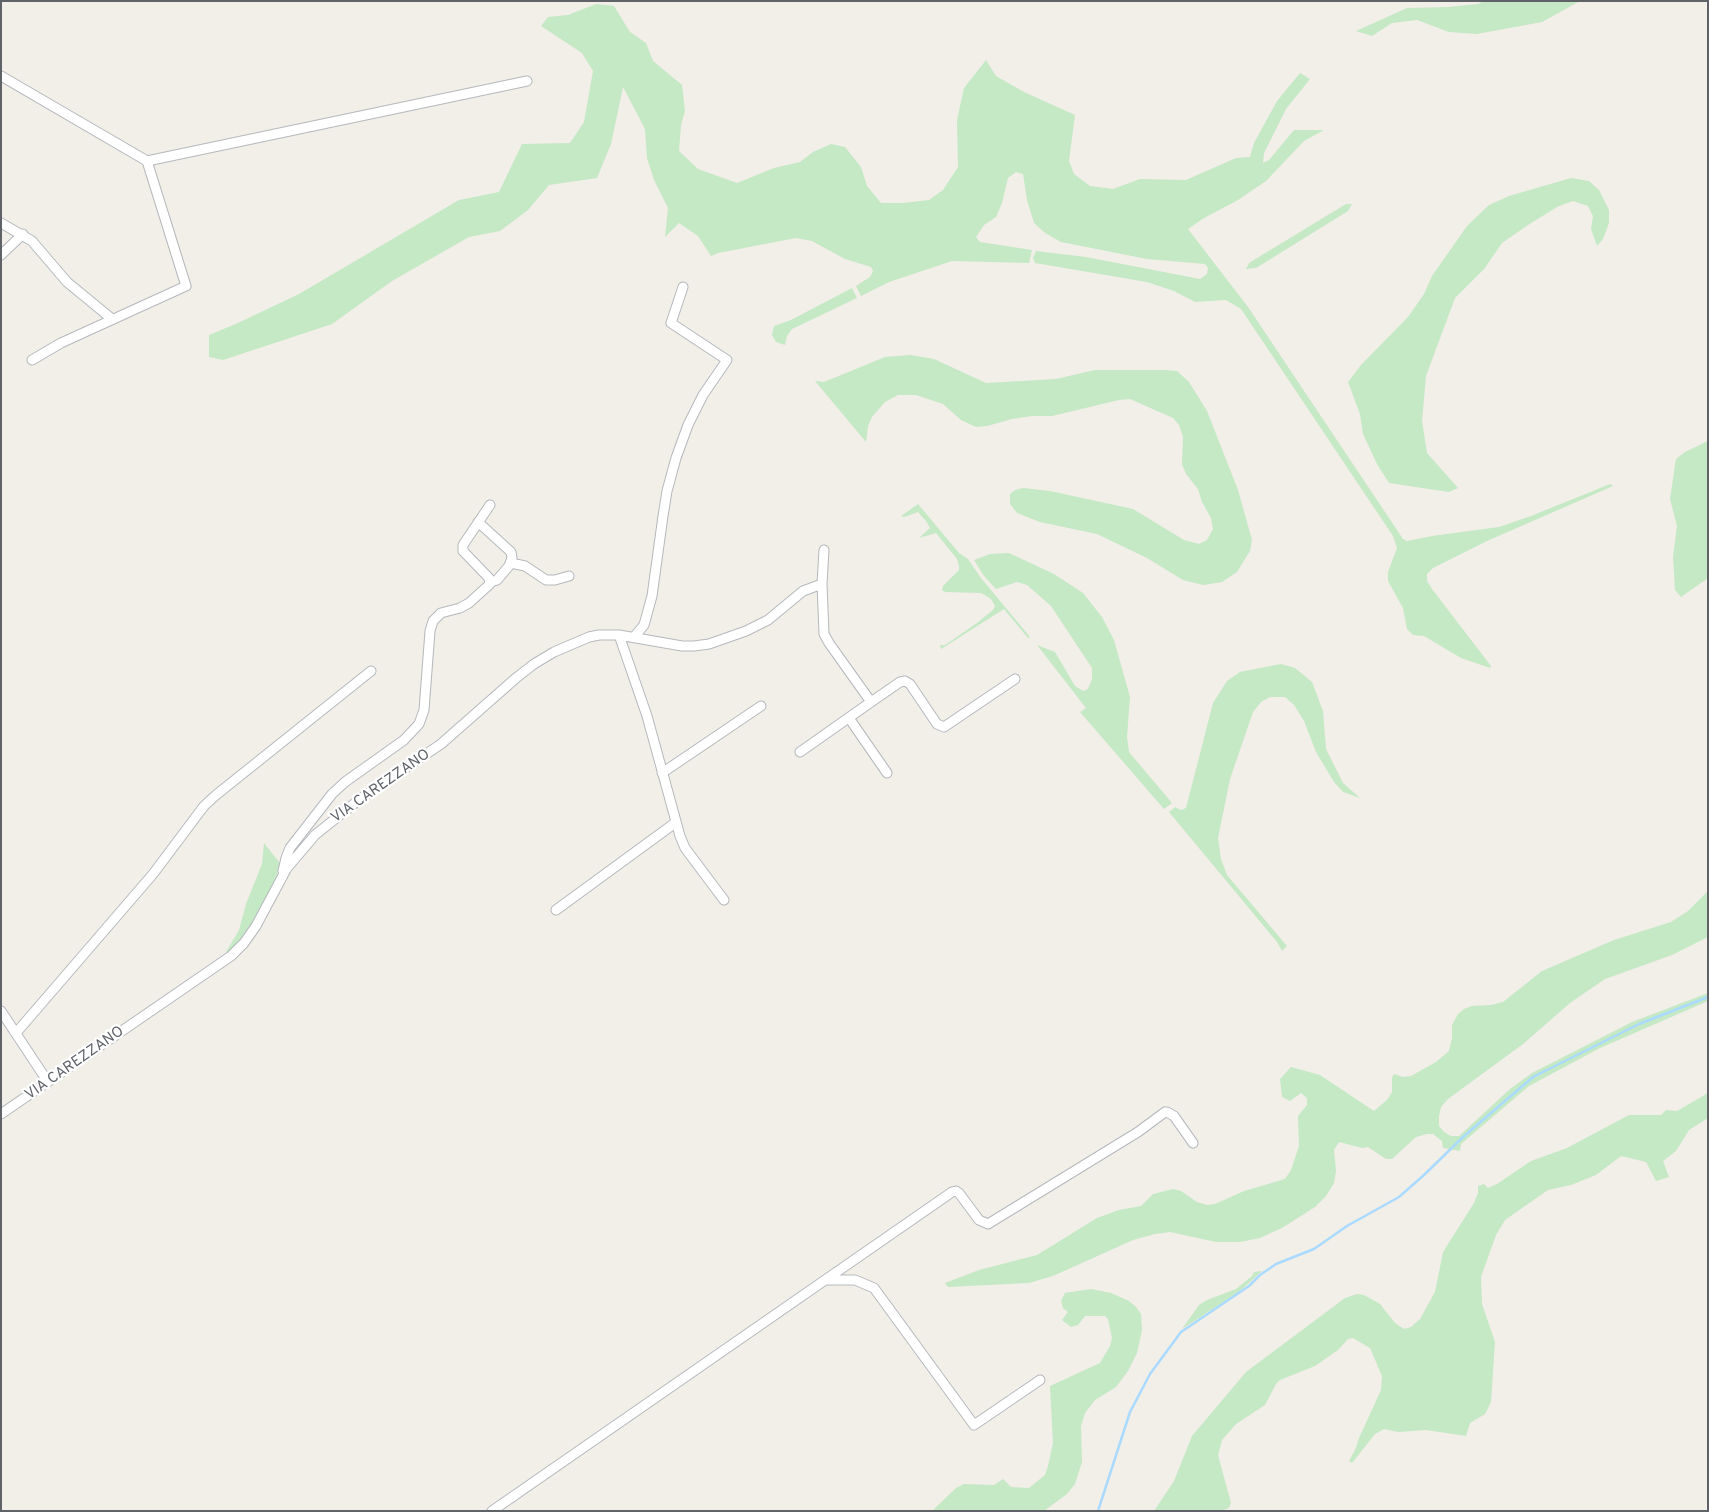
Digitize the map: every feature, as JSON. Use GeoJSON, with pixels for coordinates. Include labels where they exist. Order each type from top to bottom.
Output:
{"type":"FeatureCollection","features":[{"type":"Feature","properties":{"kind":"street"},"geometry":{"type":"LineString","coordinates":[[1,76],[148,161],[527,81]]}},
{"type":"Feature","properties":{"kind":"street"},"geometry":{"type":"LineString","coordinates":[[32,360],[61,343],[186,286],[148,161]]}},
{"type":"Feature","properties":{"kind":"street"},"geometry":{"type":"LineString","coordinates":[[1,223],[23,234],[37,246],[67,282],[112,319]]}},
{"type":"Feature","properties":{"kind":"street"},"geometry":{"type":"LineString","coordinates":[[1,255],[23,234]]}},
{"type":"Feature","properties":{"kind":"street"},"geometry":{"type":"LineString","coordinates":[[634,637],[645,624],[652,596],[663,516],[669,482],[676,458],[688,425],[703,395],[727,360],[671,323],[683,287]]}},
{"type":"Feature","properties":{"kind":"street"},"geometry":{"type":"LineString","coordinates":[[490,505],[465,541],[463,550],[488,576],[491,582]]}},
{"type":"Feature","properties":{"kind":"street"},"geometry":{"type":"LineString","coordinates":[[283,874],[290,848],[332,794],[353,776],[404,740],[419,724],[424,710],[430,631],[436,617],[441,613],[457,609],[469,603],[488,588],[491,582],[497,580],[511,563],[511,552],[478,522]]}},
{"type":"Feature","properties":{"kind":"street"},"geometry":{"type":"LineString","coordinates":[[824,550],[822,584],[825,636],[871,702]]}},
{"type":"Feature","properties":{"kind":"street"},"geometry":{"type":"LineString","coordinates":[[511,563],[525,566],[546,580],[556,580],[569,576]]}},
{"type":"Feature","properties":{"kind":"street","name":"VIA CAREZZANO"},"geometry":{"type":"LineString","coordinates":[[1,1114],[215,968],[237,950],[256,926],[283,874],[307,843],[336,816],[437,747],[534,664],[554,652],[589,637],[602,634],[634,637],[682,646],[709,644],[746,631],[768,620],[803,590],[822,584]]}},
{"type":"Feature","properties":{"kind":"street"},"geometry":{"type":"LineString","coordinates":[[619,635],[647,716],[675,824],[684,846],[724,900]]}},
{"type":"Feature","properties":{"kind":"street"},"geometry":{"type":"LineString","coordinates":[[16,1033],[153,874],[204,806],[371,671]]}},
{"type":"Feature","properties":{"kind":"street"},"geometry":{"type":"LineString","coordinates":[[800,752],[900,682],[906,681],[910,684],[938,724],[944,727],[1015,679]]}},
{"type":"Feature","properties":{"kind":"street"},"geometry":{"type":"LineString","coordinates":[[662,773],[761,706]]}},
{"type":"Feature","properties":{"kind":"street"},"geometry":{"type":"LineString","coordinates":[[849,718],[887,774]]}},
{"type":"Feature","properties":{"kind":"street"},"geometry":{"type":"LineString","coordinates":[[556,910],[675,824]]}},
{"type":"Feature","properties":{"kind":"street"},"geometry":{"type":"LineString","coordinates":[[1,1011],[48,1082]]}},
{"type":"Feature","properties":{"kind":"street"},"geometry":{"type":"LineString","coordinates":[[492,1511],[952,1192],[956,1191],[959,1193],[980,1221],[991,1224],[1138,1132],[1165,1112],[1174,1116],[1193,1143]]}},
{"type":"Feature","properties":{"kind":"street"},"geometry":{"type":"LineString","coordinates":[[826,1280],[855,1280],[874,1288],[974,1425],[1040,1380]]}},
{"type":"Feature","properties":{"kind":"green space"},"geometry":{"type":"Polygon","coordinates":[[[1484,1],[1580,1],[1542,22],[1477,34],[1449,32],[1417,20],[1392,23],[1372,36],[1356,31],[1407,8],[1448,7],[1478,4],[1484,1]]]}},
{"type":"Feature","properties":{"kind":"green space"},"geometry":{"type":"Polygon","coordinates":[[[596,4],[614,6],[630,32],[646,43],[653,61],[682,85],[685,111],[681,125],[679,151],[698,169],[737,183],[774,168],[800,162],[813,152],[831,144],[845,147],[861,167],[867,186],[881,203],[929,200],[943,190],[958,167],[957,120],[964,88],[986,60],[996,76],[1024,92],[1075,115],[1069,161],[1074,174],[1090,186],[1113,189],[1140,179],[1186,180],[1236,158],[1250,157],[1254,143],[1277,101],[1300,73],[1310,79],[1286,109],[1264,153],[1263,163],[1269,160],[1294,130],[1324,130],[1304,141],[1266,181],[1238,200],[1188,229],[1248,307],[1403,539],[1407,541],[1499,527],[1610,484],[1613,486],[1487,541],[1433,568],[1427,574],[1427,581],[1432,589],[1491,666],[1490,668],[1461,658],[1424,636],[1413,635],[1407,629],[1403,608],[1388,581],[1388,572],[1397,548],[1393,536],[1241,309],[1226,300],[1195,302],[1174,291],[1147,282],[1035,263],[1033,258],[1036,251],[1086,257],[1200,279],[1207,274],[1208,268],[1205,264],[1147,259],[1061,242],[1045,233],[1034,223],[1027,200],[1023,174],[1016,172],[1008,178],[1002,203],[996,217],[984,225],[976,237],[980,242],[1032,250],[1029,263],[952,261],[889,282],[861,296],[856,286],[870,277],[873,271],[871,267],[845,259],[812,241],[796,238],[711,256],[698,236],[679,223],[665,237],[668,208],[654,180],[647,158],[645,129],[623,87],[611,144],[597,178],[549,185],[528,210],[500,231],[469,237],[392,281],[332,324],[223,360],[209,357],[209,335],[299,294],[459,200],[499,192],[522,144],[570,143],[584,122],[593,71],[582,53],[541,26],[548,17],[568,15],[596,4]]]}},
{"type":"Feature","properties":{"kind":"green space"},"geometry":{"type":"Polygon","coordinates":[[[1571,178],[1589,181],[1599,190],[1609,210],[1609,223],[1603,239],[1597,246],[1591,229],[1593,216],[1588,206],[1573,201],[1557,207],[1502,243],[1484,269],[1455,298],[1426,376],[1422,421],[1427,453],[1458,488],[1449,492],[1389,483],[1377,464],[1363,434],[1360,414],[1348,382],[1361,365],[1408,317],[1424,294],[1432,276],[1467,226],[1489,205],[1509,196],[1571,178]]]}},
{"type":"Feature","properties":{"kind":"green space"},"geometry":{"type":"Polygon","coordinates":[[[1346,204],[1352,204],[1348,211],[1256,268],[1246,269],[1249,263],[1346,204]]]}},
{"type":"Feature","properties":{"kind":"green space"},"geometry":{"type":"Polygon","coordinates":[[[852,288],[857,298],[792,329],[787,336],[785,345],[776,342],[772,335],[774,326],[791,320],[852,288]]]}},
{"type":"Feature","properties":{"kind":"green space"},"geometry":{"type":"Polygon","coordinates":[[[911,355],[934,359],[986,383],[1056,379],[1095,370],[1177,371],[1189,382],[1207,411],[1238,490],[1252,540],[1250,551],[1237,572],[1222,582],[1203,585],[1183,580],[1147,558],[1097,534],[1040,522],[1017,513],[1010,504],[1010,494],[1015,490],[1023,488],[1050,491],[1133,509],[1184,540],[1199,544],[1207,540],[1213,529],[1211,518],[1202,502],[1198,489],[1186,474],[1182,464],[1183,437],[1179,425],[1173,418],[1130,399],[1052,416],[1032,416],[976,427],[961,420],[943,404],[916,395],[898,395],[885,402],[872,417],[868,426],[866,442],[815,381],[824,382],[885,357],[911,355]]]}},
{"type":"Feature","properties":{"kind":"green space"},"geometry":{"type":"Polygon","coordinates":[[[1708,441],[1708,578],[1681,597],[1675,590],[1673,557],[1677,526],[1670,499],[1676,459],[1685,452],[1708,441]]]}},
{"type":"Feature","properties":{"kind":"green space"},"geometry":{"type":"Polygon","coordinates":[[[918,504],[959,553],[968,559],[981,578],[1030,637],[1028,638],[1004,609],[941,649],[940,645],[945,645],[977,623],[993,610],[995,606],[991,599],[981,593],[945,592],[942,590],[943,586],[959,570],[959,566],[957,559],[936,533],[919,538],[930,528],[918,512],[904,517],[901,516],[918,504]]]}},
{"type":"Feature","properties":{"kind":"green space"},"geometry":{"type":"Polygon","coordinates":[[[1009,553],[1054,574],[1083,593],[1102,617],[1114,640],[1130,697],[1127,737],[1129,752],[1172,803],[1164,809],[1080,712],[1086,708],[1037,645],[1055,652],[1075,686],[1083,691],[1088,689],[1092,679],[1092,668],[1051,606],[1027,585],[1017,582],[996,589],[984,576],[974,560],[990,554],[1009,553]]]}},
{"type":"Feature","properties":{"kind":"green space"},"geometry":{"type":"Polygon","coordinates":[[[1281,664],[1295,668],[1312,682],[1323,711],[1326,749],[1343,783],[1360,798],[1343,792],[1334,782],[1316,752],[1304,721],[1294,705],[1285,697],[1270,697],[1261,702],[1253,712],[1230,779],[1218,838],[1221,859],[1227,875],[1287,946],[1282,951],[1277,942],[1169,812],[1175,807],[1181,810],[1186,808],[1213,703],[1227,681],[1240,672],[1281,664]]]}},
{"type":"Feature","properties":{"kind":"green space"},"geometry":{"type":"Polygon","coordinates":[[[264,843],[279,862],[279,868],[273,886],[256,921],[242,941],[227,956],[226,952],[239,930],[246,904],[262,864],[264,843]]]}},
{"type":"Feature","properties":{"kind":"green space"},"geometry":{"type":"Polygon","coordinates":[[[1708,891],[1708,937],[1672,955],[1605,979],[1570,1003],[1523,1044],[1448,1099],[1441,1107],[1439,1126],[1451,1136],[1459,1136],[1510,1089],[1532,1073],[1632,1022],[1708,993],[1708,1001],[1600,1048],[1529,1086],[1461,1144],[1460,1151],[1443,1148],[1442,1141],[1433,1134],[1416,1137],[1392,1159],[1386,1159],[1368,1147],[1362,1148],[1339,1142],[1334,1150],[1336,1171],[1334,1183],[1326,1196],[1315,1207],[1282,1228],[1260,1238],[1240,1242],[1216,1242],[1170,1232],[1155,1234],[1133,1240],[1053,1276],[1029,1283],[948,1287],[945,1283],[979,1270],[1037,1255],[1097,1218],[1119,1210],[1141,1206],[1153,1194],[1173,1189],[1181,1191],[1197,1202],[1207,1205],[1215,1204],[1244,1191],[1285,1179],[1291,1170],[1299,1146],[1298,1116],[1307,1105],[1307,1098],[1301,1093],[1290,1101],[1282,1097],[1280,1079],[1291,1067],[1320,1075],[1374,1111],[1388,1099],[1392,1092],[1392,1078],[1394,1074],[1403,1077],[1411,1076],[1436,1062],[1449,1051],[1452,1025],[1458,1014],[1464,1009],[1472,1006],[1503,1002],[1542,971],[1614,940],[1671,922],[1688,911],[1708,891]]]}},
{"type":"Feature","properties":{"kind":"green space"},"geometry":{"type":"Polygon","coordinates":[[[1708,1093],[1708,1118],[1689,1130],[1676,1151],[1663,1161],[1669,1177],[1656,1181],[1646,1162],[1621,1156],[1596,1175],[1571,1185],[1548,1190],[1505,1220],[1496,1235],[1481,1277],[1482,1304],[1495,1342],[1491,1402],[1485,1414],[1470,1423],[1466,1436],[1426,1430],[1398,1432],[1384,1429],[1375,1434],[1352,1463],[1349,1461],[1381,1390],[1382,1376],[1370,1348],[1353,1338],[1348,1339],[1338,1350],[1315,1366],[1280,1380],[1265,1405],[1236,1424],[1222,1440],[1218,1455],[1231,1503],[1229,1508],[1221,1511],[1154,1511],[1174,1481],[1192,1436],[1246,1372],[1345,1298],[1357,1294],[1364,1295],[1380,1304],[1395,1323],[1404,1329],[1411,1327],[1420,1319],[1435,1292],[1443,1252],[1474,1203],[1478,1193],[1478,1186],[1484,1184],[1488,1188],[1497,1184],[1531,1161],[1567,1148],[1629,1115],[1661,1115],[1666,1110],[1677,1111],[1708,1093]]]}},
{"type":"Feature","properties":{"kind":"green space"},"geometry":{"type":"Polygon","coordinates":[[[1262,1271],[1240,1291],[1182,1329],[1199,1305],[1236,1289],[1252,1276],[1254,1272],[1262,1271]]]}},
{"type":"Feature","properties":{"kind":"green space"},"geometry":{"type":"Polygon","coordinates":[[[1091,1289],[1111,1293],[1129,1301],[1141,1314],[1142,1330],[1137,1353],[1128,1371],[1116,1387],[1095,1400],[1085,1413],[1081,1426],[1082,1462],[1075,1484],[1067,1494],[1044,1511],[932,1511],[956,1488],[964,1484],[994,1485],[1003,1479],[1011,1487],[1029,1488],[1045,1475],[1053,1443],[1050,1386],[1100,1363],[1110,1346],[1112,1338],[1108,1319],[1105,1316],[1085,1316],[1078,1325],[1071,1327],[1062,1320],[1068,1312],[1063,1308],[1061,1301],[1065,1293],[1091,1289]]]}},
{"type":"Feature","properties":{"kind":"waterway"},"geometry":{"type":"LineString","coordinates":[[1098,1511],[1130,1412],[1150,1374],[1181,1332],[1249,1286],[1260,1275],[1276,1264],[1314,1249],[1347,1226],[1399,1197],[1463,1137],[1533,1077],[1639,1024],[1708,997]]}}]}
